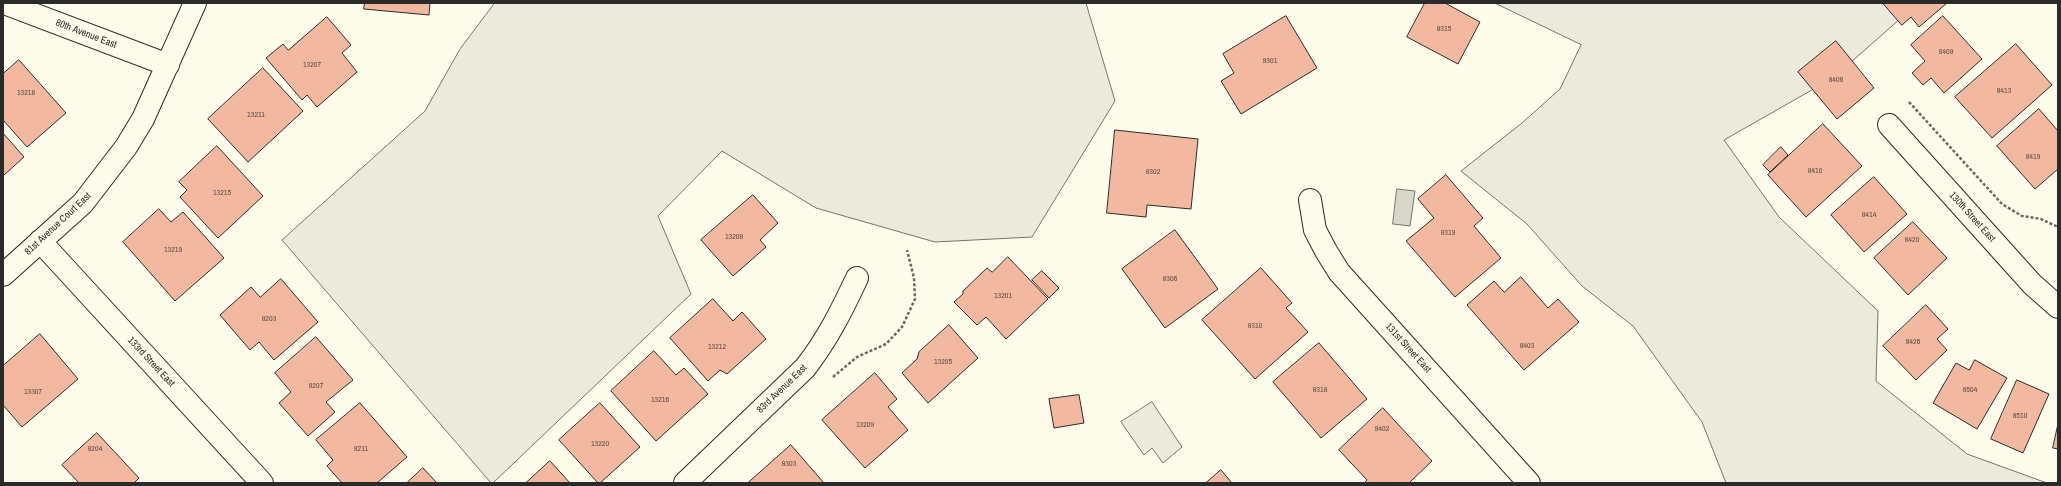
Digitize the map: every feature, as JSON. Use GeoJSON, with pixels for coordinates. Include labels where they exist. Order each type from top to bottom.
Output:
{"type":"FeatureCollection","features":[{"type":"Feature","properties":{"kind":"street","name":"80th Avenue East"},"geometry":{"type":"LineString","coordinates":[[4,3],[168,65]]}},
{"type":"Feature","properties":{"kind":"street","name":"81st Avenue Court East"},"geometry":{"type":"LineString","coordinates":[[3,275],[83,203],[126,148],[143,119],[194,3]]}},
{"type":"Feature","properties":{"kind":"street","name":"130th Street East"},"geometry":{"type":"LineString","coordinates":[[1888,125],[2032,284],[2058,307]]}},
{"type":"Feature","properties":{"kind":"street","name":"131st Street East"},"geometry":{"type":"LineString","coordinates":[[1310,200],[1316,230],[1326,251],[1339,272],[1529,483]]}},
{"type":"Feature","properties":{"kind":"street","name":"133rd Street East"},"geometry":{"type":"LineString","coordinates":[[40,241],[262,483]]}},
{"type":"Feature","properties":{"kind":"street","name":"83rd Avenue East"},"geometry":{"type":"LineString","coordinates":[[685,483],[805,368],[821,348],[837,321],[857,278]]}},
{"type":"Feature","properties":{"kind":"path"},"geometry":{"type":"LineString","coordinates":[[1909,102],[2002,204],[2022,216],[2041,219],[2058,227]]}},
{"type":"Feature","properties":{"kind":"shaded area"},"geometry":{"type":"Polygon","coordinates":[[[495,3],[1086,3],[1115,101],[1032,237],[935,242],[816,208],[722,151],[658,216],[691,294],[493,483],[491,483],[282,240],[425,111],[460,49],[495,3]]]}},
{"type":"Feature","properties":{"kind":"shaded area"},"geometry":{"type":"Polygon","coordinates":[[[1495,3],[1918,3],[1833,78],[1724,140],[1779,217],[1878,311],[1876,381],[1967,454],[2047,483],[1726,483],[1702,422],[1633,326],[1582,286],[1527,224],[1461,171],[1522,123],[1560,89],[1581,45],[1495,3]]]}},
{"type":"Feature","properties":{"kind":"shaded area"},"geometry":{"type":"Polygon","coordinates":[[[1397,189],[1415,191],[1410,226],[1393,224],[1397,189]]]}},
{"type":"Feature","properties":{"kind":"shaded area"},"geometry":{"type":"Polygon","coordinates":[[[1152,402],[1182,447],[1163,463],[1152,448],[1144,455],[1121,422],[1152,402]]]}},
{"type":"Feature","properties":{"kind":"building"},"geometry":{"type":"Polygon","coordinates":[[[365,3],[430,3],[429,15],[364,9],[365,3]]]}},
{"type":"Feature","properties":{"kind":"building"},"geometry":{"type":"Polygon","coordinates":[[[1425,3],[1445,3],[1480,22],[1458,64],[1407,37],[1425,3]]]}},
{"type":"Feature","properties":{"kind":"building"},"geometry":{"type":"Polygon","coordinates":[[[1883,3],[1947,3],[1919,27],[1911,17],[1902,25],[1883,3]]]}},
{"type":"Feature","properties":{"kind":"building"},"geometry":{"type":"Polygon","coordinates":[[[1286,16],[1317,68],[1241,114],[1221,81],[1234,73],[1223,54],[1286,16]]]}},
{"type":"Feature","properties":{"kind":"building"},"geometry":{"type":"Polygon","coordinates":[[[1943,16],[1982,59],[1944,93],[1931,78],[1923,85],[1912,73],[1925,61],[1911,45],[1943,16]]]}},
{"type":"Feature","properties":{"kind":"building"},"geometry":{"type":"Polygon","coordinates":[[[327,17],[351,45],[342,53],[357,72],[317,107],[307,95],[302,100],[266,58],[283,44],[288,50],[327,17]]]}},
{"type":"Feature","properties":{"kind":"building"},"geometry":{"type":"Polygon","coordinates":[[[1836,41],[1874,88],[1837,119],[1798,72],[1836,41]]]}},
{"type":"Feature","properties":{"kind":"building"},"geometry":{"type":"Polygon","coordinates":[[[2016,44],[2052,85],[1992,138],[1955,97],[2016,44]]]}},
{"type":"Feature","properties":{"kind":"building"},"geometry":{"type":"Polygon","coordinates":[[[19,60],[66,113],[27,147],[3,120],[3,74],[19,60]]]}},
{"type":"Feature","properties":{"kind":"building"},"geometry":{"type":"Polygon","coordinates":[[[263,68],[303,111],[248,162],[208,119],[263,68]]]}},
{"type":"Feature","properties":{"kind":"building"},"geometry":{"type":"Polygon","coordinates":[[[2039,109],[2058,131],[2058,169],[2035,189],[1997,146],[2039,109]]]}},
{"type":"Feature","properties":{"kind":"building"},"geometry":{"type":"Polygon","coordinates":[[[1823,124],[1862,166],[1806,217],[1768,175],[1823,124]]]}},
{"type":"Feature","properties":{"kind":"building"},"geometry":{"type":"Polygon","coordinates":[[[1115,130],[1198,139],[1191,209],[1147,205],[1146,217],[1107,213],[1115,130]]]}},
{"type":"Feature","properties":{"kind":"building"},"geometry":{"type":"Polygon","coordinates":[[[3,133],[24,157],[3,176],[3,133]]]}},
{"type":"Feature","properties":{"kind":"building"},"geometry":{"type":"Polygon","coordinates":[[[217,146],[263,196],[218,238],[180,197],[187,190],[179,182],[217,146]]]}},
{"type":"Feature","properties":{"kind":"building"},"geometry":{"type":"Polygon","coordinates":[[[1781,147],[1788,155],[1770,172],[1763,165],[1781,147]]]}},
{"type":"Feature","properties":{"kind":"building"},"geometry":{"type":"Polygon","coordinates":[[[1446,175],[1483,218],[1474,226],[1501,258],[1455,297],[1406,241],[1434,218],[1418,199],[1446,175]]]}},
{"type":"Feature","properties":{"kind":"building"},"geometry":{"type":"Polygon","coordinates":[[[1874,177],[1907,214],[1864,252],[1831,215],[1874,177]]]}},
{"type":"Feature","properties":{"kind":"building"},"geometry":{"type":"Polygon","coordinates":[[[753,195],[778,223],[760,240],[766,247],[733,276],[701,240],[753,195]]]}},
{"type":"Feature","properties":{"kind":"building"},"geometry":{"type":"Polygon","coordinates":[[[159,209],[171,222],[183,212],[224,258],[175,301],[123,242],[159,209]]]}},
{"type":"Feature","properties":{"kind":"building"},"geometry":{"type":"Polygon","coordinates":[[[1913,222],[1947,258],[1908,295],[1874,258],[1913,222]]]}},
{"type":"Feature","properties":{"kind":"building"},"geometry":{"type":"Polygon","coordinates":[[[1175,230],[1218,289],[1165,328],[1122,269],[1175,230]]]}},
{"type":"Feature","properties":{"kind":"building"},"geometry":{"type":"Polygon","coordinates":[[[1008,257],[1048,299],[1006,339],[986,317],[977,325],[954,302],[963,294],[963,291],[987,268],[992,272],[1008,257]]]}},
{"type":"Feature","properties":{"kind":"building"},"geometry":{"type":"Polygon","coordinates":[[[1261,268],[1292,303],[1286,308],[1308,332],[1255,379],[1202,320],[1261,268]]]}},
{"type":"Feature","properties":{"kind":"building"},"geometry":{"type":"Polygon","coordinates":[[[1042,271],[1059,288],[1049,298],[1032,280],[1042,271]]]}},
{"type":"Feature","properties":{"kind":"building"},"geometry":{"type":"Polygon","coordinates":[[[1521,277],[1548,308],[1558,299],[1579,322],[1524,370],[1467,305],[1494,281],[1504,292],[1521,277]]]}},
{"type":"Feature","properties":{"kind":"building"},"geometry":{"type":"Polygon","coordinates":[[[281,279],[318,322],[274,360],[259,342],[250,350],[220,315],[251,287],[260,297],[281,279]]]}},
{"type":"Feature","properties":{"kind":"building"},"geometry":{"type":"Polygon","coordinates":[[[713,299],[733,321],[742,312],[766,339],[727,374],[720,370],[708,381],[670,338],[713,299]]]}},
{"type":"Feature","properties":{"kind":"building"},"geometry":{"type":"Polygon","coordinates":[[[1926,305],[1948,329],[1937,339],[1947,350],[1916,380],[1883,346],[1926,305]]]}},
{"type":"Feature","properties":{"kind":"building"},"geometry":{"type":"Polygon","coordinates":[[[949,325],[978,358],[928,403],[902,373],[917,359],[919,352],[949,325]]]}},
{"type":"Feature","properties":{"kind":"building"},"geometry":{"type":"Polygon","coordinates":[[[40,334],[78,379],[22,427],[3,405],[3,366],[40,334]]]}},
{"type":"Feature","properties":{"kind":"building"},"geometry":{"type":"Polygon","coordinates":[[[316,337],[353,380],[326,402],[335,412],[308,436],[279,403],[291,392],[275,373],[316,337]]]}},
{"type":"Feature","properties":{"kind":"building"},"geometry":{"type":"Polygon","coordinates":[[[1319,343],[1367,399],[1321,438],[1273,382],[1319,343]]]}},
{"type":"Feature","properties":{"kind":"building"},"geometry":{"type":"Polygon","coordinates":[[[654,351],[676,375],[684,368],[708,394],[656,441],[611,391],[654,351]]]}},
{"type":"Feature","properties":{"kind":"building"},"geometry":{"type":"Polygon","coordinates":[[[1975,360],[2007,378],[1977,429],[1933,403],[1956,363],[1969,370],[1975,360]]]}},
{"type":"Feature","properties":{"kind":"building"},"geometry":{"type":"Polygon","coordinates":[[[875,373],[897,399],[888,407],[908,430],[865,468],[822,420],[875,373]]]}},
{"type":"Feature","properties":{"kind":"building"},"geometry":{"type":"Polygon","coordinates":[[[2017,380],[2049,394],[2023,453],[1991,439],[2017,380]]]}},
{"type":"Feature","properties":{"kind":"building"},"geometry":{"type":"Polygon","coordinates":[[[1079,395],[1084,423],[1054,428],[1049,399],[1079,395]]]}},
{"type":"Feature","properties":{"kind":"building"},"geometry":{"type":"Polygon","coordinates":[[[360,403],[407,457],[377,483],[342,483],[327,466],[333,460],[316,440],[360,403]]]}},
{"type":"Feature","properties":{"kind":"building"},"geometry":{"type":"Polygon","coordinates":[[[600,403],[640,447],[600,483],[598,483],[559,440],[600,403]]]}},
{"type":"Feature","properties":{"kind":"building"},"geometry":{"type":"Polygon","coordinates":[[[1383,408],[1432,461],[1409,483],[1364,483],[1367,480],[1339,450],[1383,408]]]}},
{"type":"Feature","properties":{"kind":"building"},"geometry":{"type":"Polygon","coordinates":[[[2058,424],[2058,449],[2053,448],[2058,424]]]}},
{"type":"Feature","properties":{"kind":"building"},"geometry":{"type":"Polygon","coordinates":[[[97,433],[139,478],[134,483],[79,483],[62,465],[97,433]]]}},
{"type":"Feature","properties":{"kind":"building"},"geometry":{"type":"Polygon","coordinates":[[[791,445],[824,483],[748,483],[791,445]]]}},
{"type":"Feature","properties":{"kind":"building"},"geometry":{"type":"Polygon","coordinates":[[[550,461],[570,483],[526,483],[550,461]]]}},
{"type":"Feature","properties":{"kind":"building"},"geometry":{"type":"Polygon","coordinates":[[[423,468],[437,483],[407,483],[423,468]]]}},
{"type":"Feature","properties":{"kind":"building"},"geometry":{"type":"Polygon","coordinates":[[[1221,470],[1232,483],[1206,483],[1221,470]]]}}]}
